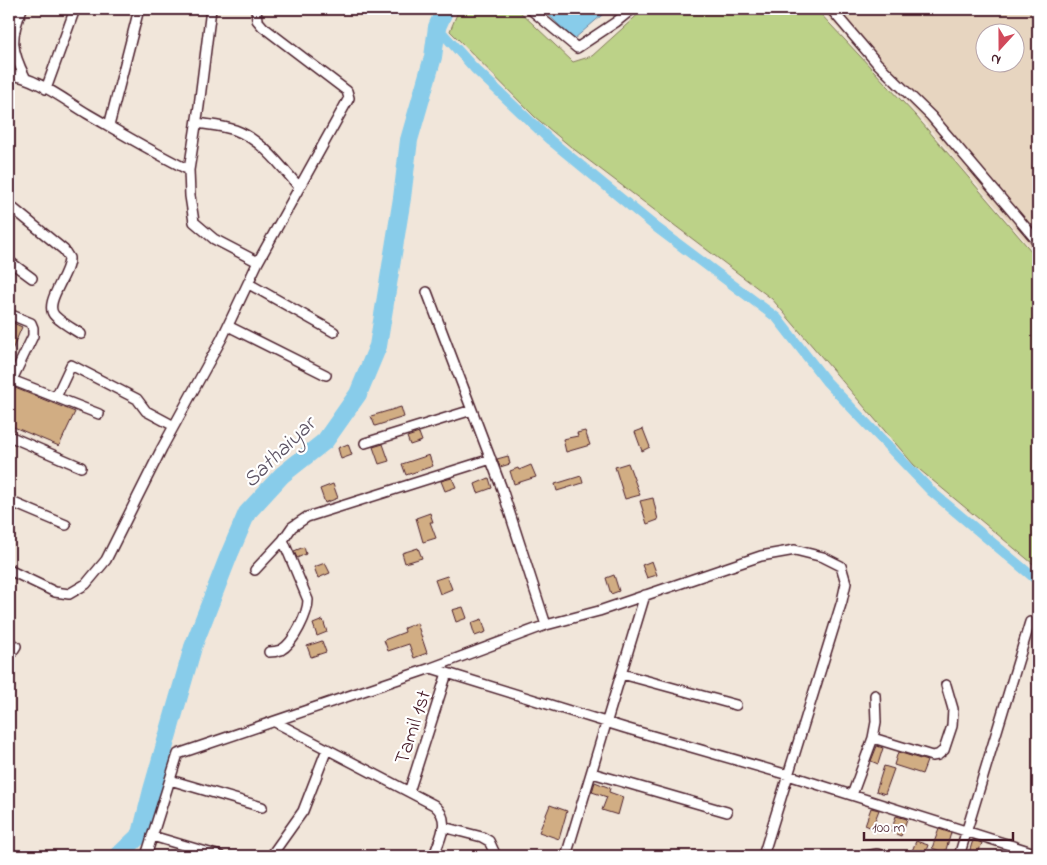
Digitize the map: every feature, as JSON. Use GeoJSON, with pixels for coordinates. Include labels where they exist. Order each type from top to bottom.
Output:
{"type":"FeatureCollection","features":[{"type":"Feature","properties":{"kind":"street"},"geometry":{"type":"LineString","coordinates":[[22,9],[12,41],[15,56],[25,77]]}},
{"type":"Feature","properties":{"kind":"street"},"geometry":{"type":"LineString","coordinates":[[46,89],[75,9]]}},
{"type":"Feature","properties":{"kind":"street"},"geometry":{"type":"LineString","coordinates":[[109,126],[139,9]]}},
{"type":"Feature","properties":{"kind":"street"},"geometry":{"type":"LineString","coordinates":[[211,9],[189,170],[194,222],[214,239],[258,262]]}},
{"type":"Feature","properties":{"kind":"street"},"geometry":{"type":"LineString","coordinates":[[9,570],[55,592],[69,594],[86,584],[106,560],[174,426],[228,326],[258,262],[349,98],[347,91],[263,27],[256,20],[256,9]]}},
{"type":"Feature","properties":{"kind":"street"},"geometry":{"type":"LineString","coordinates":[[530,9],[578,48],[632,9]]}},
{"type":"Feature","properties":{"kind":"street"},"geometry":{"type":"LineString","coordinates":[[831,9],[877,63],[931,116],[1038,242]]}},
{"type":"Feature","properties":{"kind":"street"},"geometry":{"type":"LineString","coordinates":[[9,75],[25,77],[36,82],[109,126],[189,170]]}},
{"type":"Feature","properties":{"kind":"street"},"geometry":{"type":"LineString","coordinates":[[196,123],[220,126],[246,135],[263,147],[299,187]]}},
{"type":"Feature","properties":{"kind":"street"},"geometry":{"type":"LineString","coordinates":[[9,205],[64,250],[69,258],[67,269],[51,303],[51,311],[54,316],[81,334]]}},
{"type":"Feature","properties":{"kind":"street"},"geometry":{"type":"LineString","coordinates":[[9,261],[32,278]]}},
{"type":"Feature","properties":{"kind":"street"},"geometry":{"type":"LineString","coordinates":[[249,284],[334,332]]}},
{"type":"Feature","properties":{"kind":"street"},"geometry":{"type":"LineString","coordinates":[[427,292],[491,460],[518,536],[546,625]]}},
{"type":"Feature","properties":{"kind":"street"},"geometry":{"type":"LineString","coordinates":[[9,314],[31,323],[34,328],[33,336],[10,382],[99,414]]}},
{"type":"Feature","properties":{"kind":"street"},"geometry":{"type":"LineString","coordinates":[[228,326],[326,374]]}},
{"type":"Feature","properties":{"kind":"street"},"geometry":{"type":"LineString","coordinates":[[56,397],[71,365],[136,399],[146,411],[174,426]]}},
{"type":"Feature","properties":{"kind":"street"},"geometry":{"type":"LineString","coordinates":[[365,443],[472,410]]}},
{"type":"Feature","properties":{"kind":"street"},"geometry":{"type":"LineString","coordinates":[[9,436],[82,467]]}},
{"type":"Feature","properties":{"kind":"street"},"geometry":{"type":"LineString","coordinates":[[255,570],[298,522],[306,517],[491,460]]}},
{"type":"Feature","properties":{"kind":"street"},"geometry":{"type":"LineString","coordinates":[[9,501],[66,525]]}},
{"type":"Feature","properties":{"kind":"street"},"geometry":{"type":"LineString","coordinates":[[269,652],[281,650],[287,645],[306,614],[308,607],[308,600],[283,540]]}},
{"type":"Feature","properties":{"kind":"street"},"geometry":{"type":"LineString","coordinates":[[146,856],[178,754],[431,668],[546,625],[599,611],[761,556],[795,550],[823,557],[841,566],[846,583],[763,856]]}},
{"type":"Feature","properties":{"kind":"street"},"geometry":{"type":"LineString","coordinates":[[566,856],[608,723],[645,595]]}},
{"type":"Feature","properties":{"kind":"street"},"geometry":{"type":"LineString","coordinates":[[959,856],[1030,622]]}},
{"type":"Feature","properties":{"kind":"street"},"geometry":{"type":"LineString","coordinates":[[9,642],[16,646],[9,657]]}},
{"type":"Feature","properties":{"kind":"street"},"geometry":{"type":"LineString","coordinates":[[431,668],[608,723],[788,775],[1038,854]]}},
{"type":"Feature","properties":{"kind":"street","name":"Tamil 1st"},"geometry":{"type":"LineString","coordinates":[[409,792],[448,674]]}},
{"type":"Feature","properties":{"kind":"street"},"geometry":{"type":"LineString","coordinates":[[622,674],[736,705]]}},
{"type":"Feature","properties":{"kind":"street"},"geometry":{"type":"LineString","coordinates":[[873,738],[932,756],[938,755],[944,750],[954,716],[954,709],[946,685]]}},
{"type":"Feature","properties":{"kind":"street"},"geometry":{"type":"LineString","coordinates":[[852,795],[873,738],[876,722],[875,695]]}},
{"type":"Feature","properties":{"kind":"street"},"geometry":{"type":"LineString","coordinates":[[275,722],[434,805],[441,811],[444,818],[434,856]]}},
{"type":"Feature","properties":{"kind":"street"},"geometry":{"type":"LineString","coordinates":[[271,856],[302,811],[327,749]]}},
{"type":"Feature","properties":{"kind":"street"},"geometry":{"type":"LineString","coordinates":[[592,773],[727,812]]}},
{"type":"Feature","properties":{"kind":"street"},"geometry":{"type":"LineString","coordinates":[[170,780],[262,807]]}},
{"type":"Feature","properties":{"kind":"street"},"geometry":{"type":"LineString","coordinates":[[443,827],[482,837],[489,841],[496,856]]}},
{"type":"Feature","properties":{"kind":"street"},"geometry":{"type":"LineString","coordinates":[[152,836],[203,854],[220,856]]}},
{"type":"Feature","properties":{"kind":"street"},"geometry":{"type":"LineString","coordinates":[[866,856],[878,854],[883,856]]}},
{"type":"Feature","properties":{"kind":"shaded area"},"geometry":{"type":"Polygon","coordinates":[[[820,9],[1038,9],[1038,256],[914,110],[820,9]]]}},
{"type":"Feature","properties":{"kind":"green space"},"geometry":{"type":"Polygon","coordinates":[[[459,9],[517,9],[573,62],[592,56],[644,9],[816,9],[916,116],[1038,259],[1038,568],[914,465],[772,299],[571,147],[535,117],[450,31],[459,9]]]}},
{"type":"Feature","properties":{"kind":"water"},"geometry":{"type":"Polygon","coordinates":[[[542,9],[609,9],[574,39],[542,9]]]}},
{"type":"Feature","properties":{"kind":"building"},"geometry":{"type":"Polygon","coordinates":[[[9,321],[22,327],[9,357],[9,321]]]}},
{"type":"Feature","properties":{"kind":"building"},"geometry":{"type":"Polygon","coordinates":[[[15,388],[75,412],[59,446],[9,425],[9,402],[15,388]]]}},
{"type":"Feature","properties":{"kind":"building"},"geometry":{"type":"Polygon","coordinates":[[[401,407],[404,417],[375,426],[371,416],[401,407]]]}},
{"type":"Feature","properties":{"kind":"building"},"geometry":{"type":"Polygon","coordinates":[[[643,429],[650,447],[642,451],[635,432],[643,429]]]}},
{"type":"Feature","properties":{"kind":"building"},"geometry":{"type":"Polygon","coordinates":[[[585,431],[590,445],[566,452],[563,439],[578,436],[577,433],[585,431]]]}},
{"type":"Feature","properties":{"kind":"building"},"geometry":{"type":"Polygon","coordinates":[[[419,433],[422,441],[410,445],[407,437],[419,433]]]}},
{"type":"Feature","properties":{"kind":"building"},"geometry":{"type":"Polygon","coordinates":[[[348,444],[352,455],[341,459],[338,448],[348,444]]]}},
{"type":"Feature","properties":{"kind":"building"},"geometry":{"type":"Polygon","coordinates":[[[383,444],[389,461],[379,464],[373,447],[383,444]]]}},
{"type":"Feature","properties":{"kind":"building"},"geometry":{"type":"Polygon","coordinates":[[[429,455],[433,466],[406,475],[402,464],[429,455]]]}},
{"type":"Feature","properties":{"kind":"building"},"geometry":{"type":"Polygon","coordinates":[[[508,456],[510,464],[500,467],[497,459],[508,456]]]}},
{"type":"Feature","properties":{"kind":"building"},"geometry":{"type":"Polygon","coordinates":[[[628,463],[640,495],[625,499],[615,467],[628,463]]]}},
{"type":"Feature","properties":{"kind":"building"},"geometry":{"type":"Polygon","coordinates":[[[531,465],[536,477],[514,484],[510,471],[518,468],[519,470],[531,465]]]}},
{"type":"Feature","properties":{"kind":"building"},"geometry":{"type":"Polygon","coordinates":[[[581,476],[583,483],[557,491],[555,484],[581,476]]]}},
{"type":"Feature","properties":{"kind":"building"},"geometry":{"type":"Polygon","coordinates":[[[452,478],[456,487],[445,491],[441,481],[452,478]]]}},
{"type":"Feature","properties":{"kind":"building"},"geometry":{"type":"Polygon","coordinates":[[[489,478],[492,488],[478,493],[475,484],[489,478]]]}},
{"type":"Feature","properties":{"kind":"building"},"geometry":{"type":"Polygon","coordinates":[[[333,484],[338,498],[325,503],[320,489],[333,484]]]}},
{"type":"Feature","properties":{"kind":"building"},"geometry":{"type":"Polygon","coordinates":[[[653,498],[658,520],[647,524],[640,501],[653,498]]]}},
{"type":"Feature","properties":{"kind":"building"},"geometry":{"type":"Polygon","coordinates":[[[430,513],[433,522],[430,522],[436,538],[423,542],[416,518],[430,513]]]}},
{"type":"Feature","properties":{"kind":"building"},"geometry":{"type":"Polygon","coordinates":[[[304,547],[306,554],[297,558],[294,551],[304,547]]]}},
{"type":"Feature","properties":{"kind":"building"},"geometry":{"type":"Polygon","coordinates":[[[418,548],[422,558],[405,563],[402,553],[418,548]]]}},
{"type":"Feature","properties":{"kind":"building"},"geometry":{"type":"Polygon","coordinates":[[[652,561],[657,575],[647,578],[642,565],[652,561]]]}},
{"type":"Feature","properties":{"kind":"building"},"geometry":{"type":"Polygon","coordinates":[[[325,563],[330,573],[318,578],[314,567],[325,563]]]}},
{"type":"Feature","properties":{"kind":"building"},"geometry":{"type":"Polygon","coordinates":[[[614,575],[619,591],[611,594],[606,578],[614,575]]]}},
{"type":"Feature","properties":{"kind":"building"},"geometry":{"type":"Polygon","coordinates":[[[447,576],[452,589],[440,594],[435,580],[447,576]]]}},
{"type":"Feature","properties":{"kind":"building"},"geometry":{"type":"Polygon","coordinates":[[[463,607],[467,618],[456,622],[452,610],[463,607]]]}},
{"type":"Feature","properties":{"kind":"building"},"geometry":{"type":"Polygon","coordinates":[[[482,619],[486,632],[475,636],[471,623],[482,619]]]}},
{"type":"Feature","properties":{"kind":"building"},"geometry":{"type":"Polygon","coordinates":[[[323,620],[327,632],[317,636],[313,624],[323,620]]]}},
{"type":"Feature","properties":{"kind":"building"},"geometry":{"type":"Polygon","coordinates":[[[417,623],[427,653],[414,658],[409,644],[388,651],[384,640],[405,632],[404,628],[417,623]]]}},
{"type":"Feature","properties":{"kind":"building"},"geometry":{"type":"Polygon","coordinates":[[[322,641],[326,652],[311,657],[307,646],[322,641]]]}},
{"type":"Feature","properties":{"kind":"building"},"geometry":{"type":"Polygon","coordinates":[[[877,746],[883,748],[878,764],[871,761],[877,746]]]}},
{"type":"Feature","properties":{"kind":"building"},"geometry":{"type":"Polygon","coordinates":[[[898,752],[927,761],[922,774],[894,765],[898,752]]]}},
{"type":"Feature","properties":{"kind":"building"},"geometry":{"type":"Polygon","coordinates":[[[884,766],[894,769],[885,794],[876,791],[884,766]]]}},
{"type":"Feature","properties":{"kind":"building"},"geometry":{"type":"Polygon","coordinates":[[[595,782],[610,788],[609,792],[623,797],[618,815],[602,810],[607,797],[592,792],[595,782]]]}},
{"type":"Feature","properties":{"kind":"building"},"geometry":{"type":"Polygon","coordinates":[[[550,805],[567,811],[559,839],[539,832],[550,805]]]}},
{"type":"Feature","properties":{"kind":"building"},"geometry":{"type":"Polygon","coordinates":[[[871,808],[879,810],[872,828],[865,825],[871,808]]]}},
{"type":"Feature","properties":{"kind":"building"},"geometry":{"type":"Polygon","coordinates":[[[896,816],[907,819],[901,836],[891,832],[896,816]]]}},
{"type":"Feature","properties":{"kind":"building"},"geometry":{"type":"Polygon","coordinates":[[[939,829],[951,833],[945,853],[932,848],[939,829]]]}},
{"type":"Feature","properties":{"kind":"building"},"geometry":{"type":"Polygon","coordinates":[[[973,840],[982,843],[977,856],[968,856],[973,840]]]}},
{"type":"Feature","properties":{"kind":"building"},"geometry":{"type":"Polygon","coordinates":[[[916,841],[928,845],[924,856],[910,856],[916,841]]]}},
{"type":"Feature","properties":{"kind":"waterway","name":"Sathaiyar"},"geometry":{"type":"LineString","coordinates":[[118,856],[141,834],[193,647],[247,513],[282,475],[325,441],[358,394],[378,346],[402,198],[409,140],[433,57],[437,27],[445,9]]}},
{"type":"Feature","properties":{"kind":"waterway"},"geometry":{"type":"LineString","coordinates":[[437,27],[474,68],[550,140],[657,228],[777,318],[826,381],[932,492],[1038,581]]}}]}
